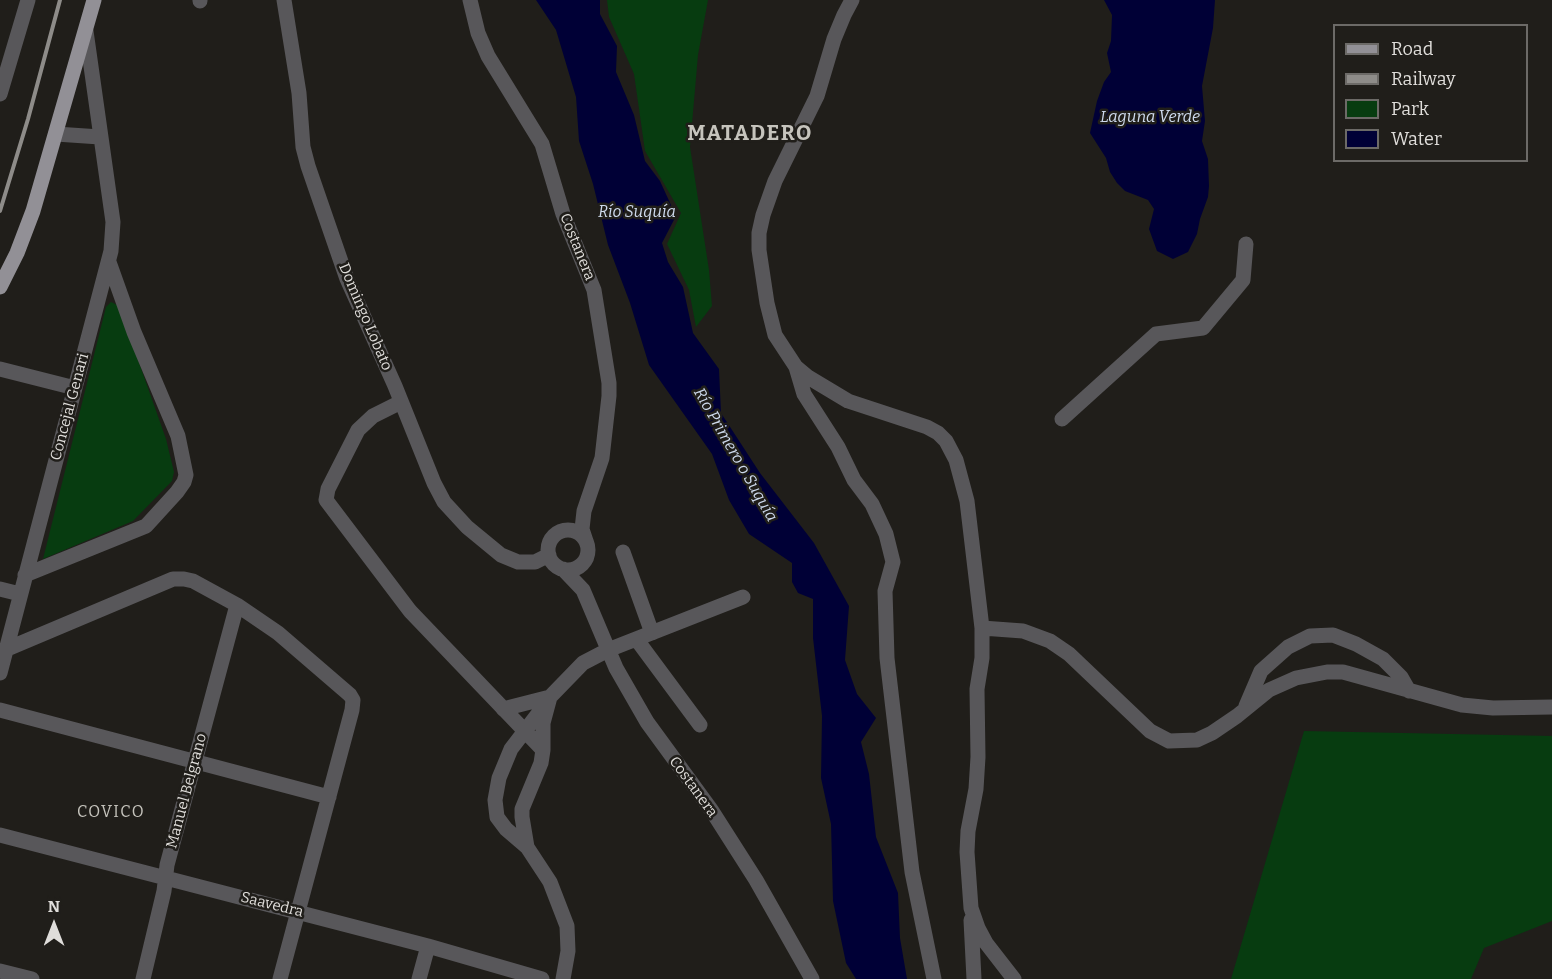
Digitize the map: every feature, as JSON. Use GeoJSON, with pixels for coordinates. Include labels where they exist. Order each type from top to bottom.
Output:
{"type":"FeatureCollection","features":[{"type":"Feature","properties":{"kind":"main road"},"geometry":{"type":"LineString","coordinates":[[0,287],[29,224],[93,0]]}},
{"type":"Feature","properties":{"kind":"street"},"geometry":{"type":"LineString","coordinates":[[0,94],[28,0]]}},
{"type":"Feature","properties":{"kind":"street","name":"Domingo Lobato"},"geometry":{"type":"LineString","coordinates":[[284,0],[299,93],[303,147],[308,166],[347,279],[434,483],[444,502],[467,527],[501,555],[518,562],[535,562],[549,555]]}},
{"type":"Feature","properties":{"kind":"street","name":"Costanera"},"geometry":{"type":"LineString","coordinates":[[470,0],[478,33],[488,56],[542,144],[563,214],[594,290],[609,383],[609,396],[604,446],[584,511],[582,529],[588,554],[582,574],[583,590],[608,650],[647,722],[700,793],[756,880],[812,979]]}},
{"type":"Feature","properties":{"kind":"street"},"geometry":{"type":"LineString","coordinates":[[852,0],[834,39],[817,96],[785,158],[768,198],[759,233],[759,250],[775,335],[796,367],[808,378],[854,404],[927,427],[938,433],[946,441],[956,460],[967,501],[982,628],[982,658],[977,689],[976,789],[968,831],[967,852],[974,979]]}},
{"type":"Feature","properties":{"kind":"street","name":"Concejal Genari"},"geometry":{"type":"LineString","coordinates":[[0,673],[109,262],[113,222],[86,31]]}},
{"type":"Feature","properties":{"kind":"street"},"geometry":{"type":"LineString","coordinates":[[56,134],[100,137]]}},
{"type":"Feature","properties":{"kind":"street"},"geometry":{"type":"LineString","coordinates":[[1062,419],[1156,334],[1203,328],[1243,280],[1246,244]]}},
{"type":"Feature","properties":{"kind":"street"},"geometry":{"type":"LineString","coordinates":[[25,575],[146,526],[177,492],[186,475],[178,436],[134,332],[109,262]]}},
{"type":"Feature","properties":{"kind":"street"},"geometry":{"type":"LineString","coordinates":[[796,367],[804,394],[838,447],[854,480],[872,504],[886,534],[893,562],[885,591],[886,658],[912,872],[934,979]]}},
{"type":"Feature","properties":{"kind":"street"},"geometry":{"type":"LineString","coordinates":[[0,369],[75,388]]}},
{"type":"Feature","properties":{"kind":"street"},"geometry":{"type":"LineString","coordinates":[[401,402],[373,416],[358,430],[328,489],[326,500],[410,611],[543,750]]}},
{"type":"Feature","properties":{"kind":"street","name":"Costanera"},"geometry":{"type":"LineString","coordinates":[[583,590],[563,569],[554,564],[548,549],[553,537],[573,525],[584,511]]}},
{"type":"Feature","properties":{"kind":"street"},"geometry":{"type":"LineString","coordinates":[[564,531],[577,532],[586,541]]}},
{"type":"Feature","properties":{"kind":"street"},"geometry":{"type":"LineString","coordinates":[[623,552],[652,633]]}},
{"type":"Feature","properties":{"kind":"street"},"geometry":{"type":"LineString","coordinates":[[563,569],[576,568],[585,560]]}},
{"type":"Feature","properties":{"kind":"street"},"geometry":{"type":"LineString","coordinates":[[7,649],[173,579],[193,581],[237,605],[292,644],[353,700],[280,979]]}},
{"type":"Feature","properties":{"kind":"street"},"geometry":{"type":"LineString","coordinates":[[0,589],[20,594]]}},
{"type":"Feature","properties":{"kind":"street"},"geometry":{"type":"LineString","coordinates":[[528,846],[506,829],[497,817],[495,800],[503,765],[511,749],[550,697],[583,663],[608,650],[743,597]]}},
{"type":"Feature","properties":{"kind":"street","name":"Manuel Belgrano"},"geometry":{"type":"LineString","coordinates":[[143,979],[165,878],[237,605]]}},
{"type":"Feature","properties":{"kind":"street"},"geometry":{"type":"LineString","coordinates":[[982,628],[1023,631],[1050,641],[1069,654],[1150,731],[1169,741],[1197,740],[1212,733],[1269,690],[1296,678],[1319,673],[1343,672],[1462,705],[1493,708],[1552,707]]}},
{"type":"Feature","properties":{"kind":"street"},"geometry":{"type":"LineString","coordinates":[[1243,711],[1262,671],[1288,647],[1310,636],[1333,635],[1356,644],[1383,659],[1401,677],[1409,691]]}},
{"type":"Feature","properties":{"kind":"street"},"geometry":{"type":"LineString","coordinates":[[637,640],[700,725]]}},
{"type":"Feature","properties":{"kind":"street"},"geometry":{"type":"LineString","coordinates":[[503,709],[550,697]]}},
{"type":"Feature","properties":{"kind":"street"},"geometry":{"type":"LineString","coordinates":[[550,697],[543,723],[541,763],[522,809],[524,833],[528,846],[550,882],[567,926],[568,945],[563,979]]}},
{"type":"Feature","properties":{"kind":"street"},"geometry":{"type":"LineString","coordinates":[[0,710],[329,798]]}},
{"type":"Feature","properties":{"kind":"street","name":"Saavedra"},"geometry":{"type":"LineString","coordinates":[[0,835],[428,946],[542,979]]}},
{"type":"Feature","properties":{"kind":"street"},"geometry":{"type":"LineString","coordinates":[[970,908],[986,943],[1014,979]]}},
{"type":"Feature","properties":{"kind":"street"},"geometry":{"type":"LineString","coordinates":[[419,979],[428,946]]}},
{"type":"Feature","properties":{"kind":"street"},"geometry":{"type":"LineString","coordinates":[[0,971],[32,979]]}},
{"type":"Feature","properties":{"kind":"green space"},"geometry":{"type":"Polygon","coordinates":[[[607,0],[708,0],[698,55],[690,147],[709,270],[712,306],[696,327],[689,290],[667,244],[681,213],[645,151],[634,74],[609,17],[607,0]]]}},
{"type":"Feature","properties":{"kind":"green space"},"geometry":{"type":"Polygon","coordinates":[[[111,302],[119,306],[166,439],[174,472],[172,481],[133,521],[43,559],[106,307],[111,302]]]}},
{"type":"Feature","properties":{"kind":"green space"},"geometry":{"type":"Polygon","coordinates":[[[1304,731],[1552,736],[1552,921],[1484,948],[1471,979],[1231,979],[1304,731]]]}},
{"type":"Feature","properties":{"kind":"water","name":"Río Suquía"},"geometry":{"type":"Polygon","coordinates":[[[536,0],[600,0],[600,14],[617,46],[616,72],[634,115],[645,161],[660,181],[676,216],[662,243],[668,262],[683,287],[693,333],[719,369],[721,413],[760,473],[814,543],[849,606],[845,660],[857,694],[876,718],[861,742],[869,774],[876,837],[898,893],[900,938],[907,979],[856,979],[846,963],[833,901],[831,824],[821,778],[822,716],[813,638],[813,599],[798,593],[792,582],[792,563],[749,534],[729,500],[712,454],[649,365],[630,303],[608,245],[593,184],[579,141],[576,97],[556,30],[536,0]]]}},
{"type":"Feature","properties":{"kind":"water","name":"Laguna Verde"},"geometry":{"type":"Polygon","coordinates":[[[1104,0],[1215,0],[1213,28],[1202,86],[1205,121],[1202,141],[1208,159],[1208,197],[1197,234],[1188,252],[1173,259],[1157,251],[1149,229],[1154,209],[1148,200],[1125,191],[1117,183],[1110,172],[1106,158],[1090,133],[1097,101],[1104,82],[1111,72],[1107,53],[1111,41],[1112,15],[1104,0]]]}},
{"type":"Feature","properties":{"kind":"railway"},"geometry":{"type":"LineString","coordinates":[[0,211],[60,0]]}},
{"type":"Feature","properties":{"kind":"district","name":"MATADERO"},"geometry":{"type":"Point","coordinates":[750,134]}},
{"type":"Feature","properties":{"kind":"district","name":"COVICO"},"geometry":{"type":"Point","coordinates":[111,813]}},
{"type":"Feature","properties":{"kind":"water label","name":"Río Primero o Suquía"},"geometry":{"type":"Point","coordinates":[735,455]}}]}
